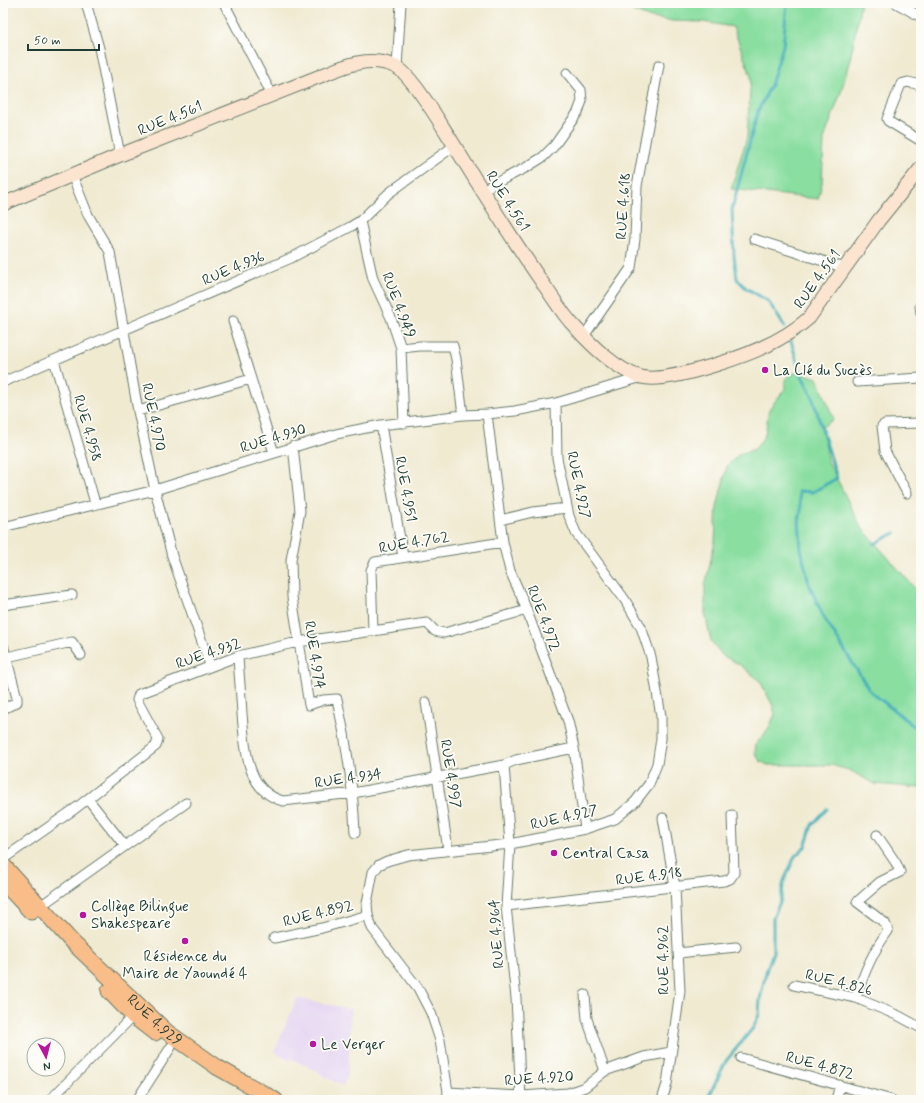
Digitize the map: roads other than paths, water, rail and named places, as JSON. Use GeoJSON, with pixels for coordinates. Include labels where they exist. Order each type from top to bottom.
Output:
{"type":"FeatureCollection","features":[{"type":"Feature","properties":{"kind":"main road","name":"RUE 4.561"},"geometry":{"type":"LineString","coordinates":[[4,203],[345,65],[377,62],[397,67],[407,77],[454,146],[528,262],[574,326],[596,348],[620,366],[642,377],[661,376],[701,369],[734,359],[772,343],[798,328],[809,318],[879,220],[921,168]]}},
{"type":"Feature","properties":{"kind":"main road","name":"RUE 4.929"},"geometry":{"type":"LineString","coordinates":[[3,865],[39,907],[72,942],[167,1032],[217,1067],[275,1100]]}},
{"type":"Feature","properties":{"kind":"main road","name":"RUE 4.929"},"geometry":{"type":"LineString","coordinates":[[3,882],[133,1016],[171,1047],[221,1081],[258,1100]]}},
{"type":"Feature","properties":{"kind":"street"},"geometry":{"type":"LineString","coordinates":[[86,3],[99,48],[120,155]]}},
{"type":"Feature","properties":{"kind":"street"},"geometry":{"type":"LineString","coordinates":[[224,3],[272,95]]}},
{"type":"Feature","properties":{"kind":"street"},"geometry":{"type":"LineString","coordinates":[[397,67],[401,3]]}},
{"type":"Feature","properties":{"kind":"street"},"geometry":{"type":"LineString","coordinates":[[896,3],[921,17]]}},
{"type":"Feature","properties":{"kind":"street","name":"RUE 4.618"},"geometry":{"type":"LineString","coordinates":[[584,336],[631,268],[635,239],[637,186],[659,65]]}},
{"type":"Feature","properties":{"kind":"street"},"geometry":{"type":"LineString","coordinates":[[482,190],[527,167],[543,157],[554,146],[578,112],[582,101],[581,90],[567,74]]}},
{"type":"Feature","properties":{"kind":"street"},"geometry":{"type":"LineString","coordinates":[[921,85],[908,82],[901,84],[887,116],[888,121],[921,141]]}},
{"type":"Feature","properties":{"kind":"street","name":"RUE 4.936"},"geometry":{"type":"LineString","coordinates":[[3,382],[123,329],[291,258],[360,221],[389,193],[454,146]]}},
{"type":"Feature","properties":{"kind":"street","name":"RUE 4.970"},"geometry":{"type":"LineString","coordinates":[[72,175],[88,215],[110,252],[138,411],[156,490],[172,556],[210,665]]}},
{"type":"Feature","properties":{"kind":"street","name":"RUE 4.949"},"geometry":{"type":"LineString","coordinates":[[360,221],[375,285],[388,312],[401,348],[404,423]]}},
{"type":"Feature","properties":{"kind":"street"},"geometry":{"type":"LineString","coordinates":[[754,239],[845,268]]}},
{"type":"Feature","properties":{"kind":"street"},"geometry":{"type":"LineString","coordinates":[[233,321],[274,453]]}},
{"type":"Feature","properties":{"kind":"street"},"geometry":{"type":"LineString","coordinates":[[401,348],[420,346],[453,346],[463,415]]}},
{"type":"Feature","properties":{"kind":"street","name":"RUE 4.958"},"geometry":{"type":"LineString","coordinates":[[54,360],[95,503]]}},
{"type":"Feature","properties":{"kind":"street"},"geometry":{"type":"LineString","coordinates":[[556,402],[642,377]]}},
{"type":"Feature","properties":{"kind":"street"},"geometry":{"type":"LineString","coordinates":[[857,382],[921,378]]}},
{"type":"Feature","properties":{"kind":"street"},"geometry":{"type":"LineString","coordinates":[[138,411],[251,379]]}},
{"type":"Feature","properties":{"kind":"street","name":"RUE 4.930"},"geometry":{"type":"LineString","coordinates":[[3,527],[95,503],[156,490],[293,446],[336,434],[381,425],[463,415],[487,414],[556,402]]}},
{"type":"Feature","properties":{"kind":"street","name":"RUE 4.927"},"geometry":{"type":"LineString","coordinates":[[447,1096],[440,1040],[431,1013],[418,988],[372,928],[368,915],[369,890],[373,872],[379,865],[408,855],[510,844],[585,829],[615,819],[635,802],[649,784],[657,764],[661,716],[651,657],[641,627],[625,600],[576,533],[567,508],[556,458],[556,402]]}},
{"type":"Feature","properties":{"kind":"street","name":"RUE 4.972"},"geometry":{"type":"LineString","coordinates":[[487,414],[503,542],[510,571],[527,610],[568,721],[574,748],[585,829]]}},
{"type":"Feature","properties":{"kind":"street"},"geometry":{"type":"LineString","coordinates":[[907,493],[885,451],[882,426],[885,424],[921,423]]}},
{"type":"Feature","properties":{"kind":"street","name":"RUE 4.951"},"geometry":{"type":"LineString","coordinates":[[381,425],[403,556]]}},
{"type":"Feature","properties":{"kind":"street","name":"RUE 4.974"},"geometry":{"type":"LineString","coordinates":[[293,446],[300,511],[291,573],[298,642],[309,705],[323,700],[337,698],[353,793],[355,833]]}},
{"type":"Feature","properties":{"kind":"street"},"geometry":{"type":"LineString","coordinates":[[500,520],[533,512],[567,508]]}},
{"type":"Feature","properties":{"kind":"street","name":"RUE 4.762"},"geometry":{"type":"LineString","coordinates":[[373,631],[371,570],[375,562],[403,556],[503,542]]}},
{"type":"Feature","properties":{"kind":"street"},"geometry":{"type":"LineString","coordinates":[[3,605],[72,595]]}},
{"type":"Feature","properties":{"kind":"street","name":"RUE 4.932"},"geometry":{"type":"LineString","coordinates":[[3,859],[88,799],[158,743],[158,739],[137,700],[139,694],[210,665],[238,656],[298,642],[427,623],[435,631],[444,633],[527,610]]}},
{"type":"Feature","properties":{"kind":"street"},"geometry":{"type":"LineString","coordinates":[[8,657],[72,642],[81,655]]}},
{"type":"Feature","properties":{"kind":"street"},"geometry":{"type":"LineString","coordinates":[[3,645],[8,657],[17,702],[3,709]]}},
{"type":"Feature","properties":{"kind":"street","name":"RUE 4.934"},"geometry":{"type":"LineString","coordinates":[[238,656],[245,756],[258,784],[269,794],[283,801],[353,793],[437,778],[504,765],[516,760],[574,748]]}},
{"type":"Feature","properties":{"kind":"street","name":"RUE 4.997"},"geometry":{"type":"LineString","coordinates":[[426,702],[448,850]]}},
{"type":"Feature","properties":{"kind":"street","name":"RUE 4.964"},"geometry":{"type":"LineString","coordinates":[[504,765],[510,844],[506,906],[516,998],[521,1098]]}},
{"type":"Feature","properties":{"kind":"street"},"geometry":{"type":"LineString","coordinates":[[88,799],[125,846]]}},
{"type":"Feature","properties":{"kind":"street"},"geometry":{"type":"LineString","coordinates":[[39,907],[186,803]]}},
{"type":"Feature","properties":{"kind":"street","name":"RUE 4.918"},"geometry":{"type":"LineString","coordinates":[[506,906],[675,887],[730,879],[734,873],[732,815]]}},
{"type":"Feature","properties":{"kind":"street","name":"RUE 4.962"},"geometry":{"type":"LineString","coordinates":[[662,1100],[667,1084],[680,991],[675,887],[663,818]]}},
{"type":"Feature","properties":{"kind":"street"},"geometry":{"type":"LineString","coordinates":[[856,998],[872,957],[888,931],[885,923],[857,902],[880,882],[900,872],[896,862],[877,835]]}},
{"type":"Feature","properties":{"kind":"street","name":"RUE 4.892"},"geometry":{"type":"LineString","coordinates":[[274,938],[322,928],[368,915]]}},
{"type":"Feature","properties":{"kind":"street"},"geometry":{"type":"LineString","coordinates":[[678,953],[736,947]]}},
{"type":"Feature","properties":{"kind":"street","name":"RUE 4.826"},"geometry":{"type":"LineString","coordinates":[[794,985],[856,998],[899,1016],[921,1028]]}},
{"type":"Feature","properties":{"kind":"street"},"geometry":{"type":"LineString","coordinates":[[585,995],[587,1019],[604,1071]]}},
{"type":"Feature","properties":{"kind":"street"},"geometry":{"type":"LineString","coordinates":[[50,1100],[133,1016]]}},
{"type":"Feature","properties":{"kind":"street"},"geometry":{"type":"LineString","coordinates":[[137,1100],[171,1047]]}},
{"type":"Feature","properties":{"kind":"street","name":"RUE 4.920"},"geometry":{"type":"LineString","coordinates":[[447,1096],[521,1098],[577,1091],[585,1087],[604,1071],[644,1058],[671,1052]]}},
{"type":"Feature","properties":{"kind":"street","name":"RUE 4.872"},"geometry":{"type":"LineString","coordinates":[[741,1058],[892,1100]]}},
{"type":"Feature","properties":{"kind":"street"},"geometry":{"type":"LineString","coordinates":[[836,1100],[840,1085]]}},
{"type":"Feature","properties":{"kind":"waterway"},"geometry":{"type":"LineString","coordinates":[[785,327],[768,301],[746,288],[737,279],[734,256],[732,209],[758,111],[771,85],[783,46],[787,3]]}},
{"type":"Feature","properties":{"kind":"waterway"},"geometry":{"type":"LineString","coordinates":[[791,341],[800,372],[812,396],[837,478],[813,492],[799,491],[801,511],[799,521],[801,549],[809,584],[823,616],[870,691],[921,732]]}},
{"type":"Feature","properties":{"kind":"waterway"},"geometry":{"type":"LineString","coordinates":[[874,544],[895,533]]}},
{"type":"Feature","properties":{"kind":"waterway"},"geometry":{"type":"LineString","coordinates":[[768,966],[773,952],[773,918],[780,902],[784,881],[795,856],[805,847],[812,825],[827,809]]}},
{"type":"Feature","properties":{"kind":"waterway"},"geometry":{"type":"LineString","coordinates":[[707,1100],[726,1061],[753,1028],[759,1015],[760,999],[767,968]]}},
{"type":"Feature","properties":{"kind":"place","name":"La Clé du Succès"},"geometry":{"type":"Point","coordinates":[765,370]}},
{"type":"Feature","properties":{"kind":"place","name":"Central Casa"},"geometry":{"type":"Point","coordinates":[554,853]}},
{"type":"Feature","properties":{"kind":"place","name":"Collège Bilingue Shakespeare"},"geometry":{"type":"Point","coordinates":[83,915]}},
{"type":"Feature","properties":{"kind":"place","name":"Résidence du Maire de Yaoundé 4"},"geometry":{"type":"Point","coordinates":[185,941]}},
{"type":"Feature","properties":{"kind":"place","name":"Le Verger"},"geometry":{"type":"Point","coordinates":[313,1044]}}]}
